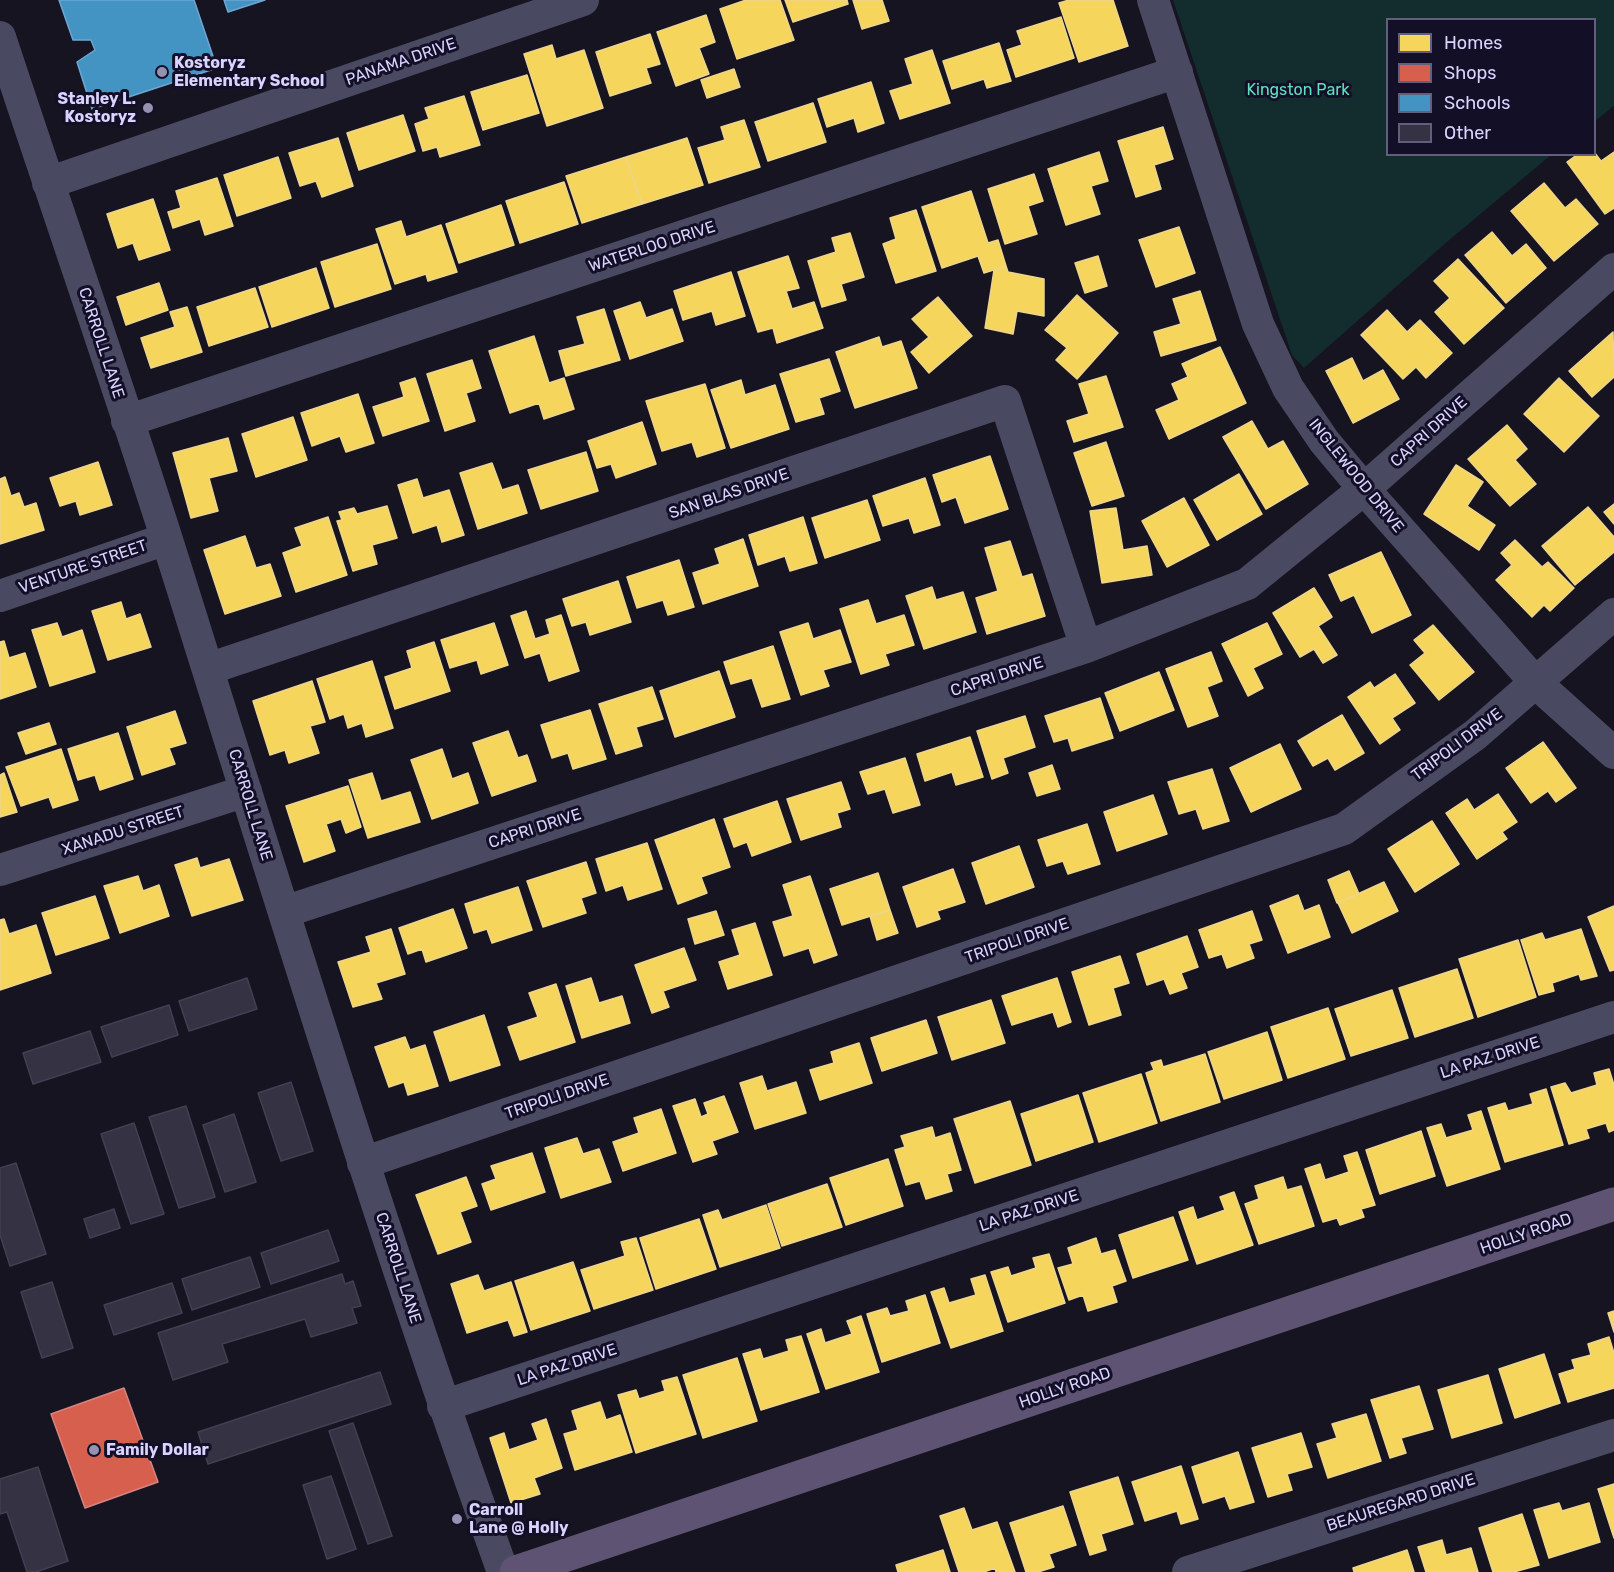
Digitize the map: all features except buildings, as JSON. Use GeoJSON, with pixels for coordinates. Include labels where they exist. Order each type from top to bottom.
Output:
{"type":"FeatureCollection","features":[{"type":"Feature","properties":{"kind":"main road","name":"HOLLY ROAD"},"geometry":{"type":"LineString","coordinates":[[516,1572],[1614,1204]]}},
{"type":"Feature","properties":{"kind":"street","name":"PANAMA DRIVE"},"geometry":{"type":"LineString","coordinates":[[48,183],[583,0]]}},
{"type":"Feature","properties":{"kind":"street","name":"INGLEWOOD DRIVE"},"geometry":{"type":"LineString","coordinates":[[1153,0],[1258,324],[1288,388],[1324,441],[1364,489],[1536,683],[1614,753]]}},
{"type":"Feature","properties":{"kind":"street","name":"CARROLL LANE"},"geometry":{"type":"LineString","coordinates":[[0,38],[208,669],[363,1163],[443,1406],[503,1572]]}},
{"type":"Feature","properties":{"kind":"street","name":"WATERLOO DRIVE"},"geometry":{"type":"LineString","coordinates":[[127,421],[1177,72]]}},
{"type":"Feature","properties":{"kind":"street","name":"CAPRI DRIVE"},"geometry":{"type":"LineString","coordinates":[[284,912],[1086,647],[1247,584],[1364,489],[1614,269]]}},
{"type":"Feature","properties":{"kind":"street","name":"SAN BLAS DRIVE"},"geometry":{"type":"LineString","coordinates":[[208,669],[1005,401],[1086,647]]}},
{"type":"Feature","properties":{"kind":"street","name":"VENTURE STREET"},"geometry":{"type":"LineString","coordinates":[[0,596],[166,539]]}},
{"type":"Feature","properties":{"kind":"street","name":"TRIPOLI DRIVE"},"geometry":{"type":"LineString","coordinates":[[363,1163],[1344,829],[1475,735],[1614,614]]}},
{"type":"Feature","properties":{"kind":"street","name":"XANADU STREET"},"geometry":{"type":"LineString","coordinates":[[0,870],[246,791]]}},
{"type":"Feature","properties":{"kind":"street","name":"LA PAZ DRIVE"},"geometry":{"type":"LineString","coordinates":[[443,1406],[1614,1017]]}},
{"type":"Feature","properties":{"kind":"street","name":"BEAUREGARD DRIVE"},"geometry":{"type":"LineString","coordinates":[[1188,1572],[1614,1435]]}},
{"type":"Feature","properties":{"kind":"green space","name":"Kingston Park"},"geometry":{"type":"Polygon","coordinates":[[[1173,0],[1614,0],[1614,106],[1596,120],[1596,18],[1386,18],[1386,156],[1550,156],[1448,241],[1304,368],[1292,355],[1173,0]]]}},
{"type":"Feature","properties":{"kind":"place","name":"Kostoryz Elementary School"},"geometry":{"type":"Point","coordinates":[162,72]}},
{"type":"Feature","properties":{"kind":"place","name":"Stanley L. Kostoryz"},"geometry":{"type":"Point","coordinates":[148,108]}},
{"type":"Feature","properties":{"kind":"place","name":"Family Dollar"},"geometry":{"type":"Point","coordinates":[94,1450]}},
{"type":"Feature","properties":{"kind":"place","name":"Carroll Lane @ Holly"},"geometry":{"type":"Point","coordinates":[457,1519]}}]}
